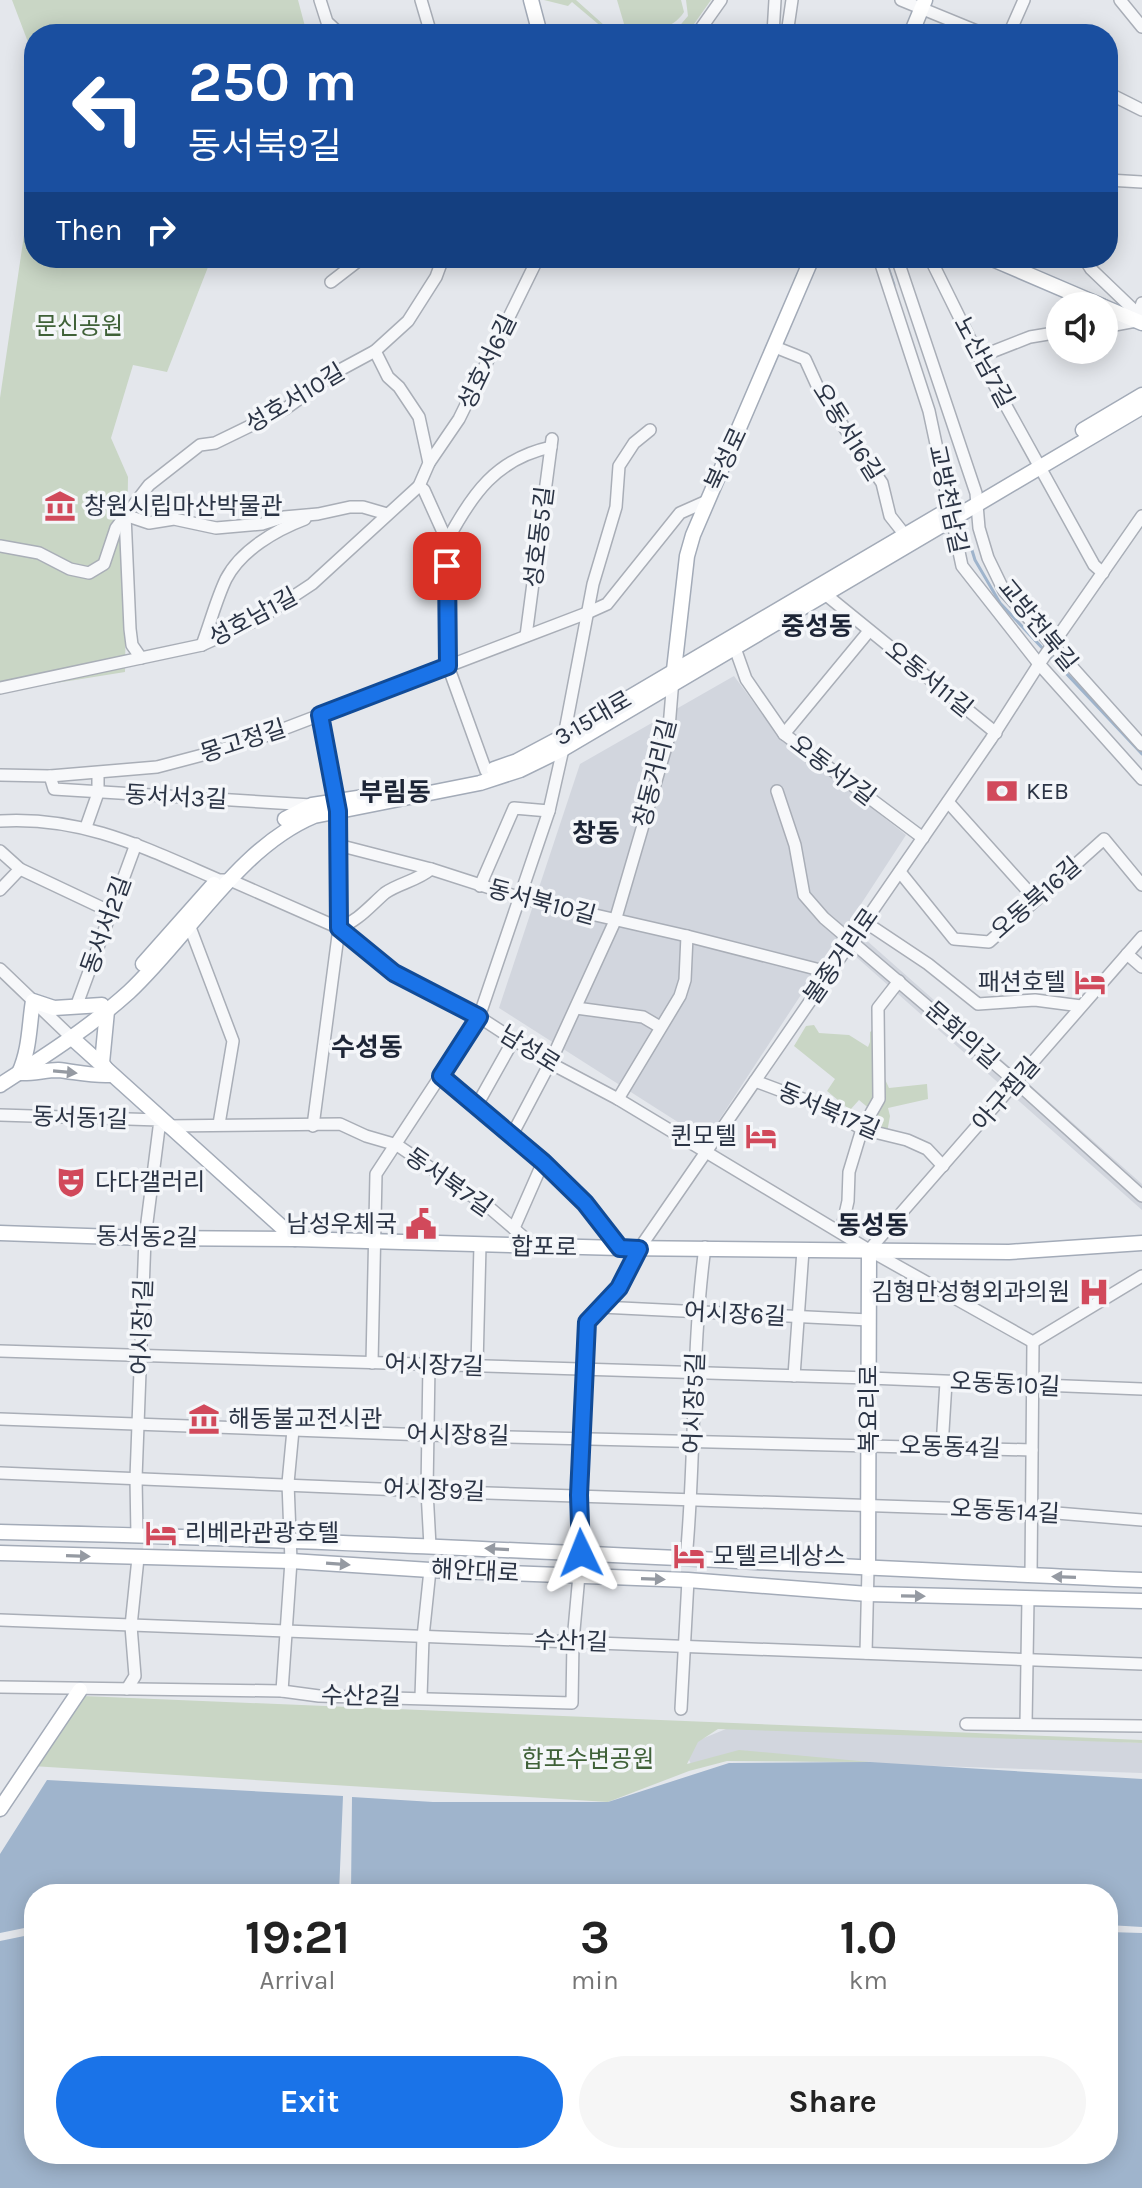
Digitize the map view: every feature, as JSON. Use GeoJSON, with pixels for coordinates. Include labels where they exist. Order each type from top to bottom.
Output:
{"type":"FeatureCollection","features":[{"type":"Feature","properties":{"kind":"main road"},"geometry":{"type":"LineString","coordinates":[[531,0],[537,24]]}},
{"type":"Feature","properties":{"kind":"main road"},"geometry":{"type":"LineString","coordinates":[[915,24],[923,4]]}},
{"type":"Feature","properties":{"kind":"main road","name":"북성로"},"geometry":{"type":"LineString","coordinates":[[673,678],[687,556],[707,501],[808,268]]}},
{"type":"Feature","properties":{"kind":"main road"},"geometry":{"type":"LineString","coordinates":[[1016,268],[1071,292]]}},
{"type":"Feature","properties":{"kind":"main road"},"geometry":{"type":"LineString","coordinates":[[1118,310],[1140,315]]}},
{"type":"Feature","properties":{"kind":"main road","name":"3·15대로"},"geometry":{"type":"LineString","coordinates":[[673,678],[735,648],[825,594],[1142,395]]}},
{"type":"Feature","properties":{"kind":"main road","name":"3·15대로"},"geometry":{"type":"LineString","coordinates":[[1038,462],[1142,407]]}},
{"type":"Feature","properties":{"kind":"main road","name":"3·15대로"},"geometry":{"type":"LineString","coordinates":[[0,1085],[72,1038],[104,1008],[130,991],[252,843],[286,818],[312,805],[338,805],[480,783],[520,770],[905,535],[951,513]]}},
{"type":"Feature","properties":{"kind":"main road","name":"3·15대로"},"geometry":{"type":"LineString","coordinates":[[224,880],[291,825],[338,805],[486,771],[564,743]]}},
{"type":"Feature","properties":{"kind":"main road"},"geometry":{"type":"LineString","coordinates":[[33,1001],[54,1008],[104,1008],[102,1063],[110,1075],[53,1070],[36,1074],[19,1073],[29,1045],[33,1001]]}},
{"type":"Feature","properties":{"kind":"main road"},"geometry":{"type":"LineString","coordinates":[[72,1038],[295,1239]]}},
{"type":"Feature","properties":{"kind":"main road","name":"동서동2길"},"geometry":{"type":"LineString","coordinates":[[0,1233],[295,1239]]}},
{"type":"Feature","properties":{"kind":"main road","name":"합포로"},"geometry":{"type":"LineString","coordinates":[[295,1239],[639,1249],[705,1247],[1009,1252],[1142,1243]]}},
{"type":"Feature","properties":{"kind":"main road","name":"복요리로"},"geometry":{"type":"LineString","coordinates":[[868,1569],[869,1250]]}},
{"type":"Feature","properties":{"kind":"main road","name":"해안대로"},"geometry":{"type":"LineString","coordinates":[[0,1532],[430,1546],[1142,1580]]}},
{"type":"Feature","properties":{"kind":"main road","name":"해안대로"},"geometry":{"type":"LineString","coordinates":[[0,1553],[291,1561],[688,1580],[868,1594],[1142,1601]]}},
{"type":"Feature","properties":{"kind":"main road"},"geometry":{"type":"LineString","coordinates":[[0,1809],[80,1690]]}},
{"type":"Feature","properties":{"kind":"street"},"geometry":{"type":"LineString","coordinates":[[320,0],[329,24]]}},
{"type":"Feature","properties":{"kind":"street"},"geometry":{"type":"LineString","coordinates":[[421,0],[428,24]]}},
{"type":"Feature","properties":{"kind":"street"},"geometry":{"type":"LineString","coordinates":[[704,24],[721,0]]}},
{"type":"Feature","properties":{"kind":"street"},"geometry":{"type":"LineString","coordinates":[[774,24],[775,0]]}},
{"type":"Feature","properties":{"kind":"street"},"geometry":{"type":"LineString","coordinates":[[788,24],[792,0]]}},
{"type":"Feature","properties":{"kind":"street"},"geometry":{"type":"LineString","coordinates":[[901,0],[923,4],[964,24]]}},
{"type":"Feature","properties":{"kind":"street"},"geometry":{"type":"LineString","coordinates":[[1013,24],[1024,0]]}},
{"type":"Feature","properties":{"kind":"street"},"geometry":{"type":"LineString","coordinates":[[1120,0],[1142,27]]}},
{"type":"Feature","properties":{"kind":"street"},"geometry":{"type":"LineString","coordinates":[[1118,98],[1142,110]]}},
{"type":"Feature","properties":{"kind":"street"},"geometry":{"type":"LineString","coordinates":[[1118,181],[1142,182]]}},
{"type":"Feature","properties":{"kind":"street"},"geometry":{"type":"LineString","coordinates":[[331,282],[349,268]]}},
{"type":"Feature","properties":{"kind":"street","name":"성호서10길"},"geometry":{"type":"LineString","coordinates":[[0,546],[39,553],[70,569],[89,573],[104,564],[116,528],[149,485],[200,445],[215,443],[285,409],[338,371],[375,351],[408,321],[439,268]]}},
{"type":"Feature","properties":{"kind":"street","name":"성호서6길"},"geometry":{"type":"LineString","coordinates":[[419,486],[429,463],[459,419],[533,268]]}},
{"type":"Feature","properties":{"kind":"street","name":"교방천남길"},"geometry":{"type":"LineString","coordinates":[[882,268],[929,411],[962,566],[1040,664],[1142,779]]}},
{"type":"Feature","properties":{"kind":"street","name":"교방천북길"},"geometry":{"type":"LineString","coordinates":[[900,268],[977,498],[979,528],[988,558],[1004,591],[1142,745]]}},
{"type":"Feature","properties":{"kind":"street","name":"노산남7길"},"geometry":{"type":"LineString","coordinates":[[935,268],[979,357],[1094,565],[1103,573]]}},
{"type":"Feature","properties":{"kind":"street"},"geometry":{"type":"LineString","coordinates":[[1090,268],[1140,315],[1118,322]]}},
{"type":"Feature","properties":{"kind":"street"},"geometry":{"type":"LineString","coordinates":[[979,357],[1030,337],[1046,334]]}},
{"type":"Feature","properties":{"kind":"street","name":"오동서16길"},"geometry":{"type":"LineString","coordinates":[[775,347],[805,359],[820,392],[882,483],[890,516],[905,535]]}},
{"type":"Feature","properties":{"kind":"street"},"geometry":{"type":"LineString","coordinates":[[375,351],[388,377],[399,387],[419,417],[429,463]]}},
{"type":"Feature","properties":{"kind":"street"},"geometry":{"type":"LineString","coordinates":[[372,1363],[372,1243],[376,1174],[479,1017],[549,811],[593,584],[616,507],[619,466],[634,443],[650,430]]}},
{"type":"Feature","properties":{"kind":"street","name":"성호동5길"},"geometry":{"type":"LineString","coordinates":[[447,541],[488,479],[511,461],[551,443],[526,636]]}},
{"type":"Feature","properties":{"kind":"street"},"geometry":{"type":"LineString","coordinates":[[419,486],[424,490],[447,541],[448,666],[486,771]]}},
{"type":"Feature","properties":{"kind":"street","name":"성호남1길"},"geometry":{"type":"LineString","coordinates":[[0,688],[202,645],[259,619],[312,584],[419,486]]}},
{"type":"Feature","properties":{"kind":"street","name":"몽고정길"},"geometry":{"type":"LineString","coordinates":[[0,775],[50,776],[157,767],[265,736],[587,613],[607,604],[680,513],[707,501]]}},
{"type":"Feature","properties":{"kind":"street"},"geometry":{"type":"LineString","coordinates":[[141,658],[132,645],[130,629],[125,515],[149,523],[174,519],[216,528],[262,524],[284,517],[350,507],[363,507],[387,514]]}},
{"type":"Feature","properties":{"kind":"street"},"geometry":{"type":"LineString","coordinates":[[202,645],[227,578],[238,562],[282,528],[318,514]]}},
{"type":"Feature","properties":{"kind":"street"},"geometry":{"type":"LineString","coordinates":[[1053,646],[1140,522]]}},
{"type":"Feature","properties":{"kind":"street","name":"오동서11길"},"geometry":{"type":"LineString","coordinates":[[825,594],[996,733]]}},
{"type":"Feature","properties":{"kind":"street"},"geometry":{"type":"LineString","coordinates":[[784,734],[869,631]]}},
{"type":"Feature","properties":{"kind":"street","name":"불종거리로"},"geometry":{"type":"LineString","coordinates":[[585,1369],[587,1322],[619,1288],[639,1249],[1053,646]]}},
{"type":"Feature","properties":{"kind":"street","name":"오동서7길"},"geometry":{"type":"LineString","coordinates":[[735,648],[746,679],[784,734],[923,838]]}},
{"type":"Feature","properties":{"kind":"street","name":"창동거리길"},"geometry":{"type":"LineString","coordinates":[[512,1135],[550,1063],[615,921],[668,740],[673,678]]}},
{"type":"Feature","properties":{"kind":"street"},"geometry":{"type":"LineString","coordinates":[[313,1126],[339,928],[338,805],[320,715]]}},
{"type":"Feature","properties":{"kind":"street"},"geometry":{"type":"LineString","coordinates":[[86,827],[98,793],[98,773]]}},
{"type":"Feature","properties":{"kind":"street","name":"동서서3길"},"geometry":{"type":"LineString","coordinates":[[50,776],[54,789],[312,805]]}},
{"type":"Feature","properties":{"kind":"street","name":"문화의길"},"geometry":{"type":"LineString","coordinates":[[777,791],[795,845],[804,895],[824,918],[1016,1082],[1142,1196]]}},
{"type":"Feature","properties":{"kind":"street"},"geometry":{"type":"LineString","coordinates":[[948,802],[1036,900]]}},
{"type":"Feature","properties":{"kind":"street"},"geometry":{"type":"LineString","coordinates":[[480,886],[514,808],[549,811]]}},
{"type":"Feature","properties":{"kind":"street","name":"남성로"},"geometry":{"type":"LineString","coordinates":[[0,821],[25,820],[86,827],[136,844],[339,928],[394,973],[479,1017],[550,1063],[618,1099],[869,1250],[1033,1342]]}},
{"type":"Feature","properties":{"kind":"street","name":"오동북16길"},"geometry":{"type":"LineString","coordinates":[[900,872],[954,939],[989,942],[1104,839],[1142,885]]}},
{"type":"Feature","properties":{"kind":"street","name":"동서서2길"},"geometry":{"type":"LineString","coordinates":[[76,1007],[136,844]]}},
{"type":"Feature","properties":{"kind":"street","name":"동서북10길"},"geometry":{"type":"LineString","coordinates":[[338,845],[431,869],[521,898],[828,972]]}},
{"type":"Feature","properties":{"kind":"street"},"geometry":{"type":"LineString","coordinates":[[0,851],[20,869],[111,912]]}},
{"type":"Feature","properties":{"kind":"street"},"geometry":{"type":"LineString","coordinates":[[0,890],[20,869]]}},
{"type":"Feature","properties":{"kind":"street"},"geometry":{"type":"LineString","coordinates":[[339,928],[350,924],[387,891],[420,879],[431,869]]}},
{"type":"Feature","properties":{"kind":"street"},"geometry":{"type":"LineString","coordinates":[[188,921],[233,1041],[219,1124]]}},
{"type":"Feature","properties":{"kind":"street"},"geometry":{"type":"LineString","coordinates":[[865,922],[928,964],[978,1004],[1035,1000],[1081,1006]]}},
{"type":"Feature","properties":{"kind":"street"},"geometry":{"type":"LineString","coordinates":[[618,1099],[680,996],[685,980],[687,936]]}},
{"type":"Feature","properties":{"kind":"street","name":"아구찜길"},"geometry":{"type":"LineString","coordinates":[[869,1250],[1142,937]]}},
{"type":"Feature","properties":{"kind":"street"},"geometry":{"type":"LineString","coordinates":[[1127,954],[1142,967]]}},
{"type":"Feature","properties":{"kind":"street"},"geometry":{"type":"LineString","coordinates":[[0,969],[72,1038]]}},
{"type":"Feature","properties":{"kind":"street"},"geometry":{"type":"LineString","coordinates":[[841,1232],[848,1201],[849,1172],[862,1129],[879,1099],[878,1008],[899,981]]}},
{"type":"Feature","properties":{"kind":"street"},"geometry":{"type":"LineString","coordinates":[[576,1008],[643,1017],[660,1027]]}},
{"type":"Feature","properties":{"kind":"street"},"geometry":{"type":"LineString","coordinates":[[477,1105],[514,1039]]}},
{"type":"Feature","properties":{"kind":"street"},"geometry":{"type":"LineString","coordinates":[[441,1076],[543,1162],[585,1203],[620,1248]]}},
{"type":"Feature","properties":{"kind":"street","name":"동서북17길"},"geometry":{"type":"LineString","coordinates":[[755,1081],[827,1108],[862,1129],[907,1140],[927,1149],[943,1166]]}},
{"type":"Feature","properties":{"kind":"street","name":"동서동1길"},"geometry":{"type":"LineString","coordinates":[[0,1115],[163,1123]]}},
{"type":"Feature","properties":{"kind":"street","name":"동서북7길"},"geometry":{"type":"LineString","coordinates":[[163,1123],[340,1124],[397,1145],[491,1209],[534,1246]]}},
{"type":"Feature","properties":{"kind":"street","name":"어시장1길"},"geometry":{"type":"LineString","coordinates":[[137,1535],[136,1478],[145,1238],[163,1123]]}},
{"type":"Feature","properties":{"kind":"street"},"geometry":{"type":"LineString","coordinates":[[514,1228],[543,1162]]}},
{"type":"Feature","properties":{"kind":"street"},"geometry":{"type":"LineString","coordinates":[[477,1366],[480,1245]]}},
{"type":"Feature","properties":{"kind":"street","name":"어시장5길"},"geometry":{"type":"LineString","coordinates":[[686,1559],[692,1499],[697,1312],[705,1247]]}},
{"type":"Feature","properties":{"kind":"street"},"geometry":{"type":"LineString","coordinates":[[794,1376],[803,1250]]}},
{"type":"Feature","properties":{"kind":"street"},"geometry":{"type":"LineString","coordinates":[[1031,1576],[1033,1342],[1142,1276]]}},
{"type":"Feature","properties":{"kind":"street","name":"어시장6길"},"geometry":{"type":"LineString","coordinates":[[601,1307],[869,1320]]}},
{"type":"Feature","properties":{"kind":"street","name":"어시장7길"},"geometry":{"type":"LineString","coordinates":[[0,1351],[869,1378]]}},
{"type":"Feature","properties":{"kind":"street"},"geometry":{"type":"LineString","coordinates":[[429,1364],[427,1491],[430,1546]]}},
{"type":"Feature","properties":{"kind":"street","name":"수산2길"},"geometry":{"type":"LineString","coordinates":[[0,1687],[282,1691],[319,1696],[572,1703],[573,1641],[581,1553],[579,1495],[585,1369]]}},
{"type":"Feature","properties":{"kind":"street","name":"오동동10길"},"geometry":{"type":"LineString","coordinates":[[869,1378],[1142,1389]]}},
{"type":"Feature","properties":{"kind":"street"},"geometry":{"type":"LineString","coordinates":[[942,1447],[946,1382]]}},
{"type":"Feature","properties":{"kind":"street","name":"어시장8길"},"geometry":{"type":"LineString","coordinates":[[0,1419],[427,1435],[869,1445]]}},
{"type":"Feature","properties":{"kind":"street"},"geometry":{"type":"LineString","coordinates":[[282,1691],[291,1561],[288,1483],[293,1430]]}},
{"type":"Feature","properties":{"kind":"street","name":"오동동4길"},"geometry":{"type":"LineString","coordinates":[[869,1445],[1032,1450]]}},
{"type":"Feature","properties":{"kind":"street","name":"어시장9길"},"geometry":{"type":"LineString","coordinates":[[0,1473],[868,1505]]}},
{"type":"Feature","properties":{"kind":"street","name":"오동동14길"},"geometry":{"type":"LineString","coordinates":[[868,1505],[1032,1511],[1142,1520]]}},
{"type":"Feature","properties":{"kind":"street"},"geometry":{"type":"LineString","coordinates":[[127,1689],[135,1676],[131,1626],[138,1558]]}},
{"type":"Feature","properties":{"kind":"street"},"geometry":{"type":"LineString","coordinates":[[866,1653],[868,1569]]}},
{"type":"Feature","properties":{"kind":"street"},"geometry":{"type":"LineString","coordinates":[[421,1697],[430,1570]]}},
{"type":"Feature","properties":{"kind":"street"},"geometry":{"type":"LineString","coordinates":[[681,1709],[688,1580]]}},
{"type":"Feature","properties":{"kind":"street"},"geometry":{"type":"LineString","coordinates":[[1026,1724],[1028,1598]]}},
{"type":"Feature","properties":{"kind":"street","name":"수산1길"},"geometry":{"type":"LineString","coordinates":[[0,1620],[1142,1664]]}},
{"type":"Feature","properties":{"kind":"street"},"geometry":{"type":"LineString","coordinates":[[966,1724],[1142,1726]]}},
{"type":"Feature","properties":{"kind":"shaded area"},"geometry":{"type":"Polygon","coordinates":[[[734,676],[774,730],[906,835],[848,924],[1142,1184],[1142,1210],[837,940],[823,960],[833,960],[817,984],[810,981],[706,1140],[499,1008],[580,764],[734,676]]]}},
{"type":"Feature","properties":{"kind":"shaded area"},"geometry":{"type":"Polygon","coordinates":[[[770,1726],[1142,1743],[1142,1773],[729,1759],[693,1768],[686,1754],[699,1740],[726,1729],[770,1726]]]}},
{"type":"Feature","properties":{"kind":"green space"},"geometry":{"type":"Polygon","coordinates":[[[12,0],[298,0],[304,24],[24,24],[24,32],[12,0]]]}},
{"type":"Feature","properties":{"kind":"green space"},"geometry":{"type":"Polygon","coordinates":[[[544,0],[576,0],[603,24],[598,24],[572,2],[568,6],[544,0]]]}},
{"type":"Feature","properties":{"kind":"green space"},"geometry":{"type":"Polygon","coordinates":[[[617,0],[681,0],[684,12],[671,24],[624,24],[617,0]]]}},
{"type":"Feature","properties":{"kind":"green space"},"geometry":{"type":"Polygon","coordinates":[[[686,0],[711,0],[694,24],[681,24],[688,16],[686,0]]]}},
{"type":"Feature","properties":{"kind":"green space","name":"문신공원"},"geometry":{"type":"Polygon","coordinates":[[[24,235],[24,268],[208,268],[167,372],[133,365],[111,438],[128,477],[125,672],[0,692],[0,398],[24,235]]]}},
{"type":"Feature","properties":{"kind":"green space"},"geometry":{"type":"Polygon","coordinates":[[[814,1025],[819,1033],[849,1035],[868,1047],[870,1032],[874,1029],[883,1075],[889,1088],[927,1084],[928,1099],[888,1108],[887,1133],[867,1128],[872,1111],[859,1100],[850,1110],[827,1091],[835,1079],[794,1046],[806,1026],[814,1025]]]}},
{"type":"Feature","properties":{"kind":"green space","name":"합포수변공원"},"geometry":{"type":"Polygon","coordinates":[[[83,1696],[1142,1740],[1142,1743],[718,1729],[698,1742],[687,1764],[739,1750],[870,1762],[727,1761],[689,1771],[608,1802],[32,1766],[83,1696]]]}},
{"type":"Feature","properties":{"kind":"water"},"geometry":{"type":"Polygon","coordinates":[[[870,1762],[1142,1779],[1142,1927],[1118,1926],[1118,1884],[351,1884],[352,1797],[433,1802],[608,1802],[729,1763],[870,1762]]]}},
{"type":"Feature","properties":{"kind":"water"},"geometry":{"type":"Polygon","coordinates":[[[47,1780],[343,1796],[339,1884],[24,1884],[24,1928],[0,1933],[0,1854],[47,1780]]]}},
{"type":"Feature","properties":{"kind":"water"},"geometry":{"type":"Polygon","coordinates":[[[1118,1932],[1142,1933],[1142,2188],[0,2188],[0,1941],[24,1936],[24,2164],[1118,2164],[1118,1932]]]}},
{"type":"Feature","properties":{"kind":"waterway"},"geometry":{"type":"LineString","coordinates":[[888,268],[894,285]]}},
{"type":"Feature","properties":{"kind":"waterway"},"geometry":{"type":"LineString","coordinates":[[946,465],[956,499]]}},
{"type":"Feature","properties":{"kind":"waterway"},"geometry":{"type":"LineString","coordinates":[[962,518],[975,560],[1000,603],[1142,754]]}},
{"type":"Feature","properties":{"kind":"place","name":"창원시립마산박물관"},"geometry":{"type":"Point","coordinates":[60,506]}},
{"type":"Feature","properties":{"kind":"place","name":"KEB"},"geometry":{"type":"Point","coordinates":[1002,791]}},
{"type":"Feature","properties":{"kind":"place","name":"패션호텔"},"geometry":{"type":"Point","coordinates":[1090,982]}},
{"type":"Feature","properties":{"kind":"place","name":"퀸모텔"},"geometry":{"type":"Point","coordinates":[761,1136]}},
{"type":"Feature","properties":{"kind":"place","name":"다다갤러리"},"geometry":{"type":"Point","coordinates":[71,1182]}},
{"type":"Feature","properties":{"kind":"place","name":"남성우체국"},"geometry":{"type":"Point","coordinates":[421,1224]}},
{"type":"Feature","properties":{"kind":"place","name":"김형만성형외과의원"},"geometry":{"type":"Point","coordinates":[1094,1292]}},
{"type":"Feature","properties":{"kind":"place","name":"해동불교전시관"},"geometry":{"type":"Point","coordinates":[204,1419]}},
{"type":"Feature","properties":{"kind":"place","name":"리베라관광호텔"},"geometry":{"type":"Point","coordinates":[161,1533]}},
{"type":"Feature","properties":{"kind":"place","name":"모텔르네상스"},"geometry":{"type":"Point","coordinates":[689,1556]}},
{"type":"Feature","properties":{"kind":"district","name":"중성동"},"geometry":{"type":"Point","coordinates":[817,626]}},
{"type":"Feature","properties":{"kind":"district","name":"부림동"},"geometry":{"type":"Point","coordinates":[395,792]}},
{"type":"Feature","properties":{"kind":"district","name":"창동"},"geometry":{"type":"Point","coordinates":[596,833]}},
{"type":"Feature","properties":{"kind":"district","name":"수성동"},"geometry":{"type":"Point","coordinates":[367,1047]}},
{"type":"Feature","properties":{"kind":"district","name":"동성동"},"geometry":{"type":"Point","coordinates":[873,1225]}},
{"type":"Feature","properties":{"kind":"route"},"geometry":{"type":"LineString","coordinates":[[447,566],[448,666],[320,715],[338,811],[339,928],[394,973],[479,1017],[441,1076],[543,1162],[585,1203],[620,1248],[639,1249],[619,1288],[587,1322],[579,1495],[581,1553]]}}]}
